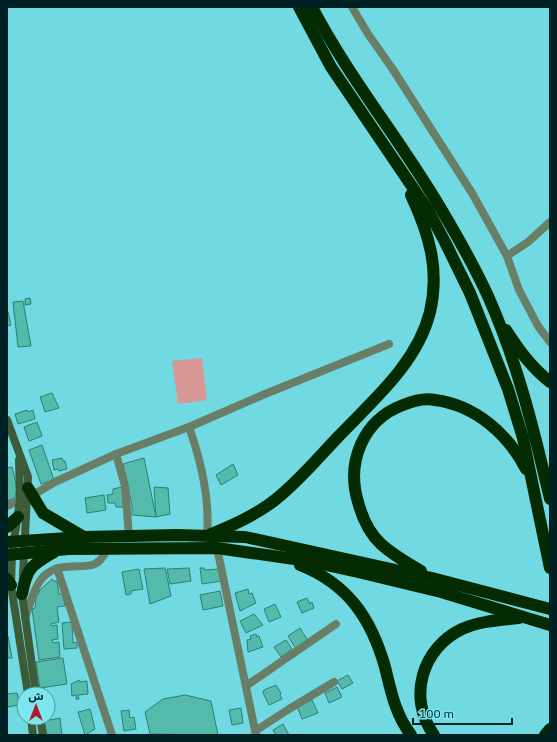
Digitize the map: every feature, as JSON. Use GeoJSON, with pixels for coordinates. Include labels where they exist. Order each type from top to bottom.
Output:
{"type":"FeatureCollection","features":[{"type":"Feature","properties":{"kind":"highway"},"geometry":{"type":"LineString","coordinates":[[299,7],[331,67],[396,166],[418,195],[437,226],[478,313],[511,397],[523,438],[550,568]]}},
{"type":"Feature","properties":{"kind":"highway"},"geometry":{"type":"LineString","coordinates":[[312,7],[344,62],[443,212],[473,266],[495,313],[528,410],[550,499]]}},
{"type":"Feature","properties":{"kind":"highway"},"geometry":{"type":"LineString","coordinates":[[207,535],[249,516],[275,500],[286,491],[392,380],[415,348],[430,312],[433,287],[433,259],[424,224],[396,166]]}},
{"type":"Feature","properties":{"kind":"highway"},"geometry":{"type":"LineString","coordinates":[[495,313],[526,360],[536,371],[550,382]]}},
{"type":"Feature","properties":{"kind":"highway"},"geometry":{"type":"LineString","coordinates":[[432,578],[396,556],[380,543],[368,526],[359,507],[353,476],[355,458],[364,438],[377,420],[395,408],[416,401],[434,400],[459,406],[485,420],[507,440],[519,455],[532,482]]}},
{"type":"Feature","properties":{"kind":"highway"},"geometry":{"type":"LineString","coordinates":[[30,491],[40,510],[46,516],[83,537]]}},
{"type":"Feature","properties":{"kind":"highway"},"geometry":{"type":"LineString","coordinates":[[7,527],[18,517]]}},
{"type":"Feature","properties":{"kind":"highway"},"geometry":{"type":"LineString","coordinates":[[15,541],[129,536],[207,535],[245,537],[432,578],[550,609]]}},
{"type":"Feature","properties":{"kind":"highway"},"geometry":{"type":"LineString","coordinates":[[14,554],[56,550],[108,548],[217,548],[278,556],[358,572],[441,592],[550,625]]}},
{"type":"Feature","properties":{"kind":"highway"},"geometry":{"type":"LineString","coordinates":[[22,594],[25,579],[31,566],[56,550]]}},
{"type":"Feature","properties":{"kind":"highway"},"geometry":{"type":"LineString","coordinates":[[278,556],[331,580],[342,590],[364,616],[379,648],[398,715],[411,735]]}},
{"type":"Feature","properties":{"kind":"highway"},"geometry":{"type":"LineString","coordinates":[[434,735],[424,718],[420,695],[423,672],[435,650],[454,633],[470,626],[486,622],[526,618]]}},
{"type":"Feature","properties":{"kind":"highway"},"geometry":{"type":"LineString","coordinates":[[546,735],[550,729]]}},
{"type":"Feature","properties":{"kind":"main road"},"geometry":{"type":"LineString","coordinates":[[7,420],[18,453],[25,467],[30,491],[15,541]]}},
{"type":"Feature","properties":{"kind":"main road"},"geometry":{"type":"LineString","coordinates":[[18,453],[20,500],[14,554],[9,582],[27,686]]}},
{"type":"Feature","properties":{"kind":"main road"},"geometry":{"type":"LineString","coordinates":[[14,554],[22,594],[35,686]]}},
{"type":"Feature","properties":{"kind":"street"},"geometry":{"type":"LineString","coordinates":[[352,7],[472,193],[507,256],[519,290],[538,326],[550,342]]}},
{"type":"Feature","properties":{"kind":"street"},"geometry":{"type":"LineString","coordinates":[[507,256],[528,242],[550,222]]}},
{"type":"Feature","properties":{"kind":"street"},"geometry":{"type":"LineString","coordinates":[[30,491],[55,482],[116,454],[189,427],[265,394],[389,344]]}},
{"type":"Feature","properties":{"kind":"street"},"geometry":{"type":"LineString","coordinates":[[189,427],[199,459],[208,508],[207,535]]}},
{"type":"Feature","properties":{"kind":"street"},"geometry":{"type":"LineString","coordinates":[[116,454],[125,486],[129,536]]}},
{"type":"Feature","properties":{"kind":"street"},"geometry":{"type":"LineString","coordinates":[[7,506],[20,500]]}},
{"type":"Feature","properties":{"kind":"street"},"geometry":{"type":"LineString","coordinates":[[25,619],[40,581],[45,576],[57,568],[94,565],[99,562],[108,548]]}},
{"type":"Feature","properties":{"kind":"street"},"geometry":{"type":"LineString","coordinates":[[217,548],[256,733],[289,709],[334,682]]}},
{"type":"Feature","properties":{"kind":"street"},"geometry":{"type":"LineString","coordinates":[[57,568],[112,735]]}},
{"type":"Feature","properties":{"kind":"street"},"geometry":{"type":"LineString","coordinates":[[246,686],[336,624]]}},
{"type":"Feature","properties":{"kind":"shaded area"},"geometry":{"type":"Polygon","coordinates":[[[202,358],[207,400],[178,404],[172,361],[202,358]]]}},
{"type":"Feature","properties":{"kind":"building"},"geometry":{"type":"Polygon","coordinates":[[[30,298],[31,304],[25,305],[25,299],[30,298]]]}},
{"type":"Feature","properties":{"kind":"building"},"geometry":{"type":"Polygon","coordinates":[[[23,301],[31,346],[18,347],[13,302],[23,301]]]}},
{"type":"Feature","properties":{"kind":"building"},"geometry":{"type":"Polygon","coordinates":[[[8,312],[11,325],[7,326],[7,313],[8,312]]]}},
{"type":"Feature","properties":{"kind":"building"},"geometry":{"type":"Polygon","coordinates":[[[52,393],[59,408],[45,412],[40,397],[52,393]]]}},
{"type":"Feature","properties":{"kind":"building"},"geometry":{"type":"Polygon","coordinates":[[[27,410],[28,412],[33,410],[35,419],[18,424],[15,414],[27,410]]]}},
{"type":"Feature","properties":{"kind":"building"},"geometry":{"type":"Polygon","coordinates":[[[37,422],[42,436],[29,441],[24,427],[37,422]]]}},
{"type":"Feature","properties":{"kind":"building"},"geometry":{"type":"Polygon","coordinates":[[[42,445],[54,480],[41,484],[29,450],[42,445]]]}},
{"type":"Feature","properties":{"kind":"building"},"geometry":{"type":"Polygon","coordinates":[[[62,458],[63,461],[65,461],[67,469],[59,471],[58,469],[54,470],[52,460],[62,458]]]}},
{"type":"Feature","properties":{"kind":"building"},"geometry":{"type":"Polygon","coordinates":[[[144,458],[156,517],[132,515],[132,506],[123,464],[144,458]]]}},
{"type":"Feature","properties":{"kind":"building"},"geometry":{"type":"Polygon","coordinates":[[[233,464],[238,475],[221,485],[216,475],[233,464]]]}},
{"type":"Feature","properties":{"kind":"building"},"geometry":{"type":"Polygon","coordinates":[[[12,467],[17,487],[15,498],[7,501],[7,468],[12,467]]]}},
{"type":"Feature","properties":{"kind":"building"},"geometry":{"type":"Polygon","coordinates":[[[122,487],[125,507],[116,507],[115,503],[108,503],[107,495],[113,494],[113,489],[122,487]]]}},
{"type":"Feature","properties":{"kind":"building"},"geometry":{"type":"Polygon","coordinates":[[[154,487],[168,488],[170,514],[156,517],[154,487]]]}},
{"type":"Feature","properties":{"kind":"building"},"geometry":{"type":"Polygon","coordinates":[[[104,495],[106,510],[87,513],[85,498],[104,495]]]}},
{"type":"Feature","properties":{"kind":"building"},"geometry":{"type":"Polygon","coordinates":[[[165,568],[171,596],[150,604],[144,569],[165,568]]]}},
{"type":"Feature","properties":{"kind":"building"},"geometry":{"type":"Polygon","coordinates":[[[189,568],[191,581],[170,584],[167,569],[189,568]]]}},
{"type":"Feature","properties":{"kind":"building"},"geometry":{"type":"Polygon","coordinates":[[[200,568],[204,568],[204,570],[220,569],[221,581],[202,584],[200,568]]]}},
{"type":"Feature","properties":{"kind":"building"},"geometry":{"type":"Polygon","coordinates":[[[139,569],[143,589],[131,591],[131,594],[126,595],[122,572],[139,569]]]}},
{"type":"Feature","properties":{"kind":"building"},"geometry":{"type":"Polygon","coordinates":[[[52,579],[53,581],[57,581],[59,594],[63,594],[65,606],[57,607],[59,622],[51,624],[52,626],[57,625],[58,639],[52,640],[53,643],[59,642],[60,657],[39,660],[32,609],[35,608],[36,598],[40,590],[52,579]]]}},
{"type":"Feature","properties":{"kind":"building"},"geometry":{"type":"Polygon","coordinates":[[[248,589],[249,594],[252,593],[256,603],[240,611],[235,593],[248,589]]]}},
{"type":"Feature","properties":{"kind":"building"},"geometry":{"type":"Polygon","coordinates":[[[220,591],[223,606],[203,610],[200,595],[220,591]]]}},
{"type":"Feature","properties":{"kind":"building"},"geometry":{"type":"Polygon","coordinates":[[[307,598],[310,604],[312,602],[314,608],[302,613],[297,602],[307,598]]]}},
{"type":"Feature","properties":{"kind":"building"},"geometry":{"type":"Polygon","coordinates":[[[275,604],[281,617],[269,622],[264,609],[275,604]]]}},
{"type":"Feature","properties":{"kind":"building"},"geometry":{"type":"Polygon","coordinates":[[[254,614],[263,625],[246,633],[240,621],[254,614]]]}},
{"type":"Feature","properties":{"kind":"building"},"geometry":{"type":"Polygon","coordinates":[[[72,622],[73,643],[77,642],[77,648],[64,649],[62,623],[72,622]]]}},
{"type":"Feature","properties":{"kind":"building"},"geometry":{"type":"Polygon","coordinates":[[[300,628],[308,641],[296,649],[288,636],[300,628]]]}},
{"type":"Feature","properties":{"kind":"building"},"geometry":{"type":"Polygon","coordinates":[[[256,634],[257,637],[259,636],[263,647],[248,652],[247,640],[251,639],[250,636],[256,634]]]}},
{"type":"Feature","properties":{"kind":"building"},"geometry":{"type":"Polygon","coordinates":[[[8,636],[12,658],[7,658],[8,636]]]}},
{"type":"Feature","properties":{"kind":"building"},"geometry":{"type":"Polygon","coordinates":[[[286,640],[292,649],[281,657],[274,647],[286,640]]]}},
{"type":"Feature","properties":{"kind":"building"},"geometry":{"type":"Polygon","coordinates":[[[63,658],[67,684],[40,686],[36,662],[63,658]]]}},
{"type":"Feature","properties":{"kind":"building"},"geometry":{"type":"Polygon","coordinates":[[[348,675],[353,683],[342,689],[337,681],[348,675]]]}},
{"type":"Feature","properties":{"kind":"building"},"geometry":{"type":"Polygon","coordinates":[[[79,680],[80,682],[87,681],[88,694],[78,695],[79,699],[76,699],[76,695],[72,696],[71,684],[79,680]]]}},
{"type":"Feature","properties":{"kind":"building"},"geometry":{"type":"Polygon","coordinates":[[[276,685],[281,693],[280,695],[282,699],[269,705],[263,693],[264,690],[276,685]]]}},
{"type":"Feature","properties":{"kind":"building"},"geometry":{"type":"Polygon","coordinates":[[[337,687],[342,697],[329,703],[325,693],[337,687]]]}},
{"type":"Feature","properties":{"kind":"building"},"geometry":{"type":"Polygon","coordinates":[[[16,693],[16,706],[7,707],[7,694],[16,693]]]}},
{"type":"Feature","properties":{"kind":"building"},"geometry":{"type":"Polygon","coordinates":[[[185,695],[211,701],[218,735],[150,734],[145,712],[163,699],[185,695]]]}},
{"type":"Feature","properties":{"kind":"building"},"geometry":{"type":"Polygon","coordinates":[[[312,700],[318,713],[302,719],[297,706],[312,700]]]}},
{"type":"Feature","properties":{"kind":"building"},"geometry":{"type":"Polygon","coordinates":[[[241,708],[243,723],[232,725],[229,710],[241,708]]]}},
{"type":"Feature","properties":{"kind":"building"},"geometry":{"type":"Polygon","coordinates":[[[90,709],[95,729],[85,735],[78,712],[90,709]]]}},
{"type":"Feature","properties":{"kind":"building"},"geometry":{"type":"Polygon","coordinates":[[[129,710],[130,718],[134,717],[136,729],[124,731],[121,711],[129,710]]]}},
{"type":"Feature","properties":{"kind":"building"},"geometry":{"type":"Polygon","coordinates":[[[60,718],[62,735],[47,735],[45,726],[56,726],[56,719],[60,718]]]}},
{"type":"Feature","properties":{"kind":"building"},"geometry":{"type":"Polygon","coordinates":[[[283,724],[289,735],[276,735],[273,730],[283,724]]]}}]}
